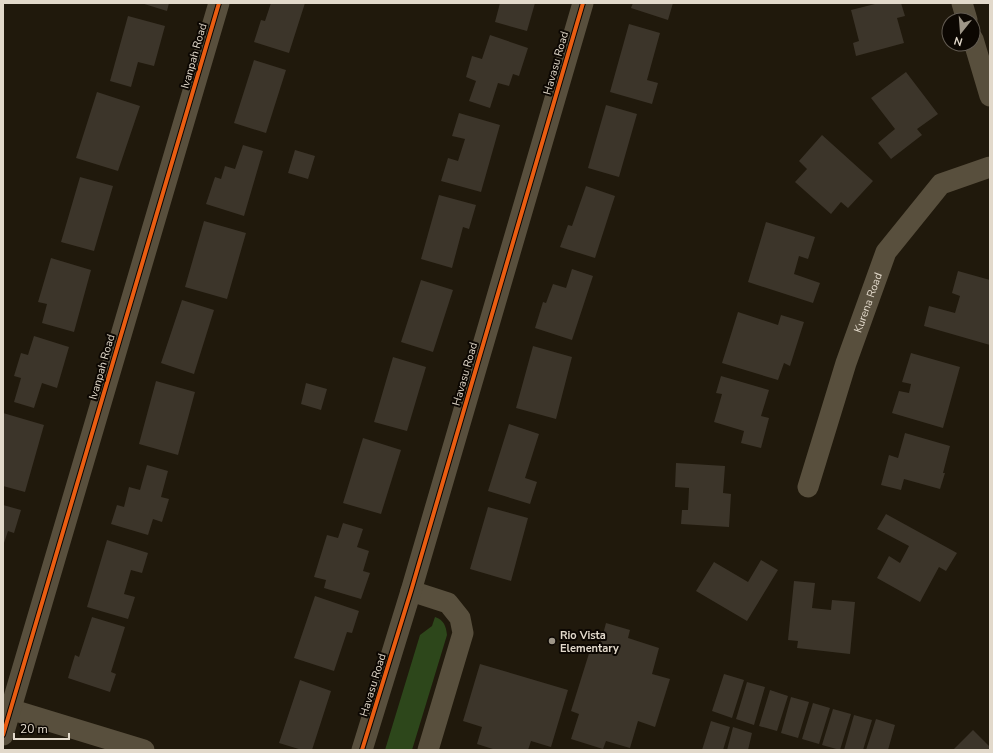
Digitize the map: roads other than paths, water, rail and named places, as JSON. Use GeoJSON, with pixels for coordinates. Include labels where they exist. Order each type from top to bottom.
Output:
{"type":"FeatureCollection","features":[{"type":"Feature","properties":{"kind":"street","name":"Ivanpah Road"},"geometry":{"type":"LineString","coordinates":[[3,735],[7,708],[219,3]]}},
{"type":"Feature","properties":{"kind":"street","name":"Havasu Road"},"geometry":{"type":"LineString","coordinates":[[362,750],[411,591],[584,3]]}},
{"type":"Feature","properties":{"kind":"street"},"geometry":{"type":"LineString","coordinates":[[977,52],[990,96]]}},
{"type":"Feature","properties":{"kind":"street","name":"Kurena Road"},"geometry":{"type":"LineString","coordinates":[[808,487],[846,363],[886,252],[941,184],[990,167]]}},
{"type":"Feature","properties":{"kind":"street"},"geometry":{"type":"LineString","coordinates":[[411,591],[448,603],[460,618],[463,633],[428,750]]}},
{"type":"Feature","properties":{"kind":"street"},"geometry":{"type":"LineString","coordinates":[[7,708],[144,750]]}},
{"type":"Feature","properties":{"kind":"place","name":"Rio Vista Elementary"},"geometry":{"type":"Point","coordinates":[552,641]}}]}
